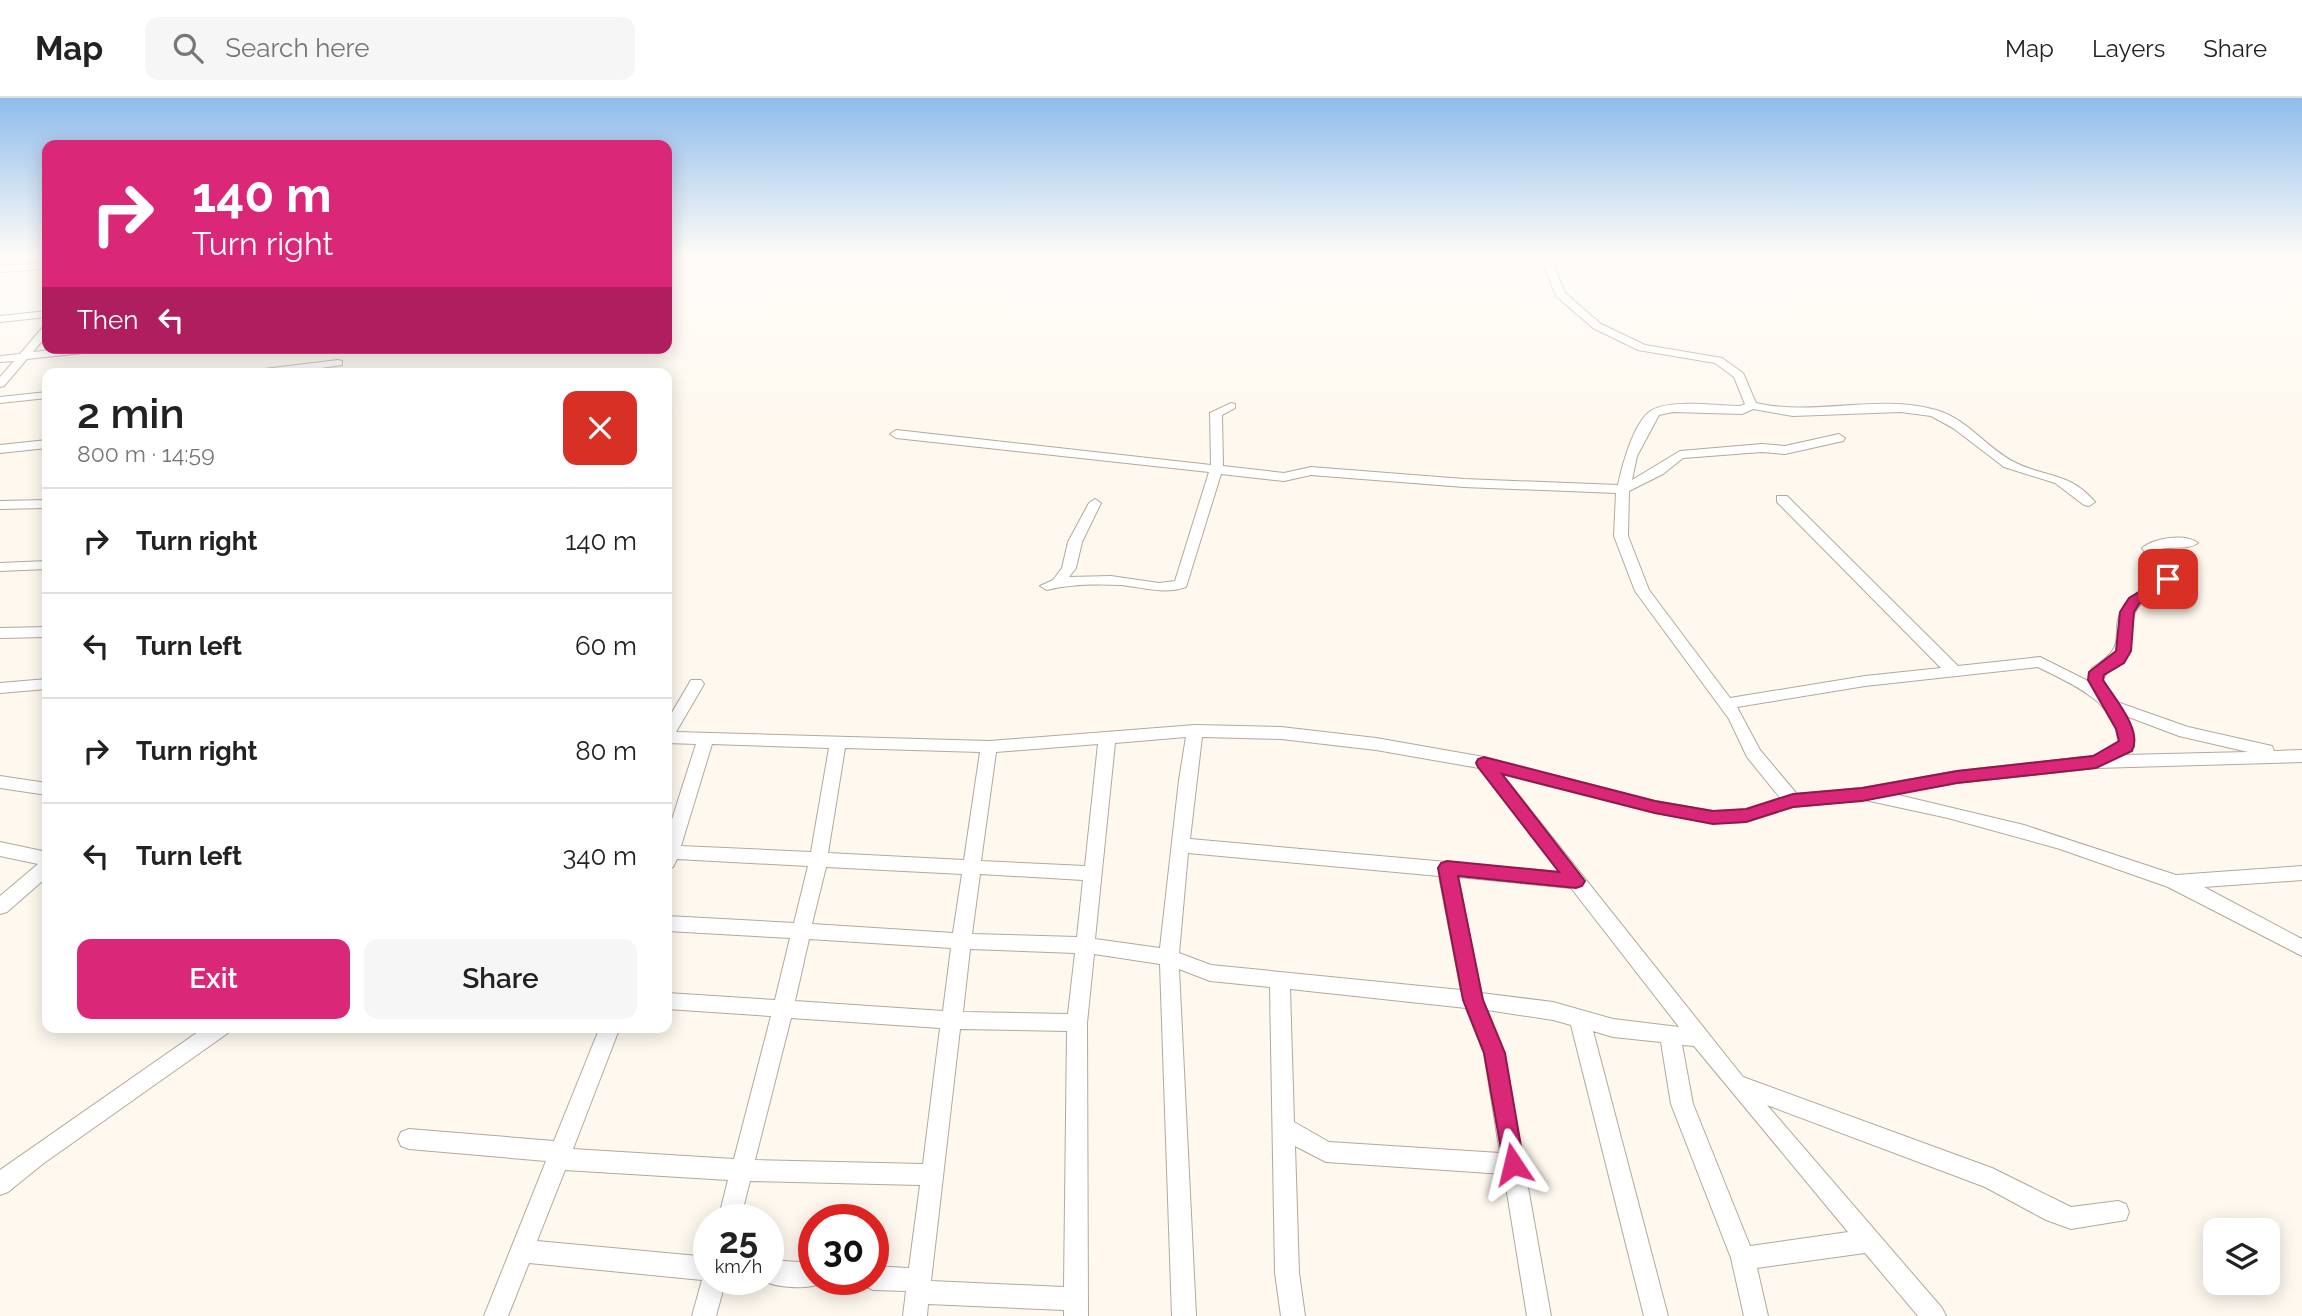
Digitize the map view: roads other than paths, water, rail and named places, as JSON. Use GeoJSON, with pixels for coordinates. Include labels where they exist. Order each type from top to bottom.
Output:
{"type":"FeatureCollection","features":[{"type":"Feature","properties":{"kind":"street"},"geometry":{"type":"LineString","coordinates":[[1581,313],[1597,326],[1642,348],[1717,360],[1739,374],[1751,405]]}},
{"type":"Feature","properties":{"kind":"street"},"geometry":{"type":"LineString","coordinates":[[0,319],[42,315]]}},
{"type":"Feature","properties":{"kind":"street"},"geometry":{"type":"LineString","coordinates":[[0,384],[42,336]]}},
{"type":"Feature","properties":{"kind":"street"},"geometry":{"type":"LineString","coordinates":[[0,359],[44,354]]}},
{"type":"Feature","properties":{"kind":"street"},"geometry":{"type":"LineString","coordinates":[[297,368],[338,363]]}},
{"type":"Feature","properties":{"kind":"street"},"geometry":{"type":"LineString","coordinates":[[0,400],[42,396]]}},
{"type":"Feature","properties":{"kind":"street"},"geometry":{"type":"LineString","coordinates":[[1793,801],[1769,776],[1753,753],[1736,717],[1693,655],[1643,591],[1621,536],[1623,489],[1631,456],[1648,421],[1655,413],[1672,408],[1742,410],[1751,405],[1775,411],[1847,412],[1893,408],[1935,412],[1952,421],[2006,463],[2062,481],[2089,502]]}},
{"type":"Feature","properties":{"kind":"street"},"geometry":{"type":"LineString","coordinates":[[1095,503],[1075,542],[1069,568],[1053,585],[1120,581],[1171,587],[1181,584],[1218,462],[1216,413],[1231,406]]}},
{"type":"Feature","properties":{"kind":"street"},"geometry":{"type":"LineString","coordinates":[[896,434],[1284,477],[1311,471],[1464,483],[1623,489],[1659,471],[1679,455],[1762,448],[1785,450],[1839,438]]}},
{"type":"Feature","properties":{"kind":"street"},"geometry":{"type":"LineString","coordinates":[[0,449],[42,445]]}},
{"type":"Feature","properties":{"kind":"street"},"geometry":{"type":"LineString","coordinates":[[1782,499],[1897,617],[1954,671]]}},
{"type":"Feature","properties":{"kind":"street"},"geometry":{"type":"LineString","coordinates":[[0,505],[42,504]]}},
{"type":"Feature","properties":{"kind":"street"},"geometry":{"type":"LineString","coordinates":[[2096,762],[2126,747],[2127,741],[2124,729],[2095,680],[2097,672],[2119,659],[2123,651],[2127,612],[2134,601],[2168,579],[2164,568],[2149,548],[2162,543],[2191,543]]}},
{"type":"Feature","properties":{"kind":"street"},"geometry":{"type":"LineString","coordinates":[[0,567],[42,565]]}},
{"type":"Feature","properties":{"kind":"street"},"geometry":{"type":"LineString","coordinates":[[0,633],[42,632]]}},
{"type":"Feature","properties":{"kind":"street"},"geometry":{"type":"LineString","coordinates":[[1725,704],[1866,681],[2040,662],[2079,682],[2110,705],[2185,732],[2295,756]]}},
{"type":"Feature","properties":{"kind":"street"},"geometry":{"type":"LineString","coordinates":[[0,688],[42,684]]}},
{"type":"Feature","properties":{"kind":"street"},"geometry":{"type":"LineString","coordinates":[[672,727],[696,684]]}},
{"type":"Feature","properties":{"kind":"street"},"geometry":{"type":"LineString","coordinates":[[672,736],[989,747],[1195,731],[1281,733],[1484,763],[1655,807],[1713,817],[1746,816],[1793,801],[1862,794],[1957,777],[2096,762],[2295,756]]}},
{"type":"Feature","properties":{"kind":"street"},"geometry":{"type":"LineString","coordinates":[[1184,1316],[1168,957],[1195,731]]}},
{"type":"Feature","properties":{"kind":"street"},"geometry":{"type":"LineString","coordinates":[[672,843],[706,737]]}},
{"type":"Feature","properties":{"kind":"street"},"geometry":{"type":"LineString","coordinates":[[889,1285],[917,1296],[1076,1308],[1077,1023],[1083,945],[1107,738]]}},
{"type":"Feature","properties":{"kind":"street"},"geometry":{"type":"LineString","coordinates":[[733,1204],[818,860],[838,741]]}},
{"type":"Feature","properties":{"kind":"street"},"geometry":{"type":"LineString","coordinates":[[917,1296],[989,747]]}},
{"type":"Feature","properties":{"kind":"street"},"geometry":{"type":"LineString","coordinates":[[1484,763],[1735,1083],[1934,1316]]}},
{"type":"Feature","properties":{"kind":"street"},"geometry":{"type":"LineString","coordinates":[[0,782],[42,788]]}},
{"type":"Feature","properties":{"kind":"street"},"geometry":{"type":"LineString","coordinates":[[1862,794],[1943,810],[2175,882],[2302,948]]}},
{"type":"Feature","properties":{"kind":"street"},"geometry":{"type":"LineString","coordinates":[[1180,845],[1576,881]]}},
{"type":"Feature","properties":{"kind":"street"},"geometry":{"type":"LineString","coordinates":[[0,849],[42,858]]}},
{"type":"Feature","properties":{"kind":"street"},"geometry":{"type":"LineString","coordinates":[[672,855],[1091,873]]}},
{"type":"Feature","properties":{"kind":"street"},"geometry":{"type":"LineString","coordinates":[[1447,868],[1473,1000],[1494,1053],[1539,1316]]}},
{"type":"Feature","properties":{"kind":"street"},"geometry":{"type":"LineString","coordinates":[[0,907],[42,871]]}},
{"type":"Feature","properties":{"kind":"street"},"geometry":{"type":"LineString","coordinates":[[2175,882],[2302,873]]}},
{"type":"Feature","properties":{"kind":"street"},"geometry":{"type":"LineString","coordinates":[[672,923],[964,942],[1083,945],[1168,957],[1210,973],[1473,1000],[1553,1011],[1613,1028],[1699,1038]]}},
{"type":"Feature","properties":{"kind":"street"},"geometry":{"type":"LineString","coordinates":[[1280,979],[1287,1273],[1293,1316]]}},
{"type":"Feature","properties":{"kind":"street"},"geometry":{"type":"LineString","coordinates":[[672,1001],[952,1020],[1077,1023]]}},
{"type":"Feature","properties":{"kind":"street"},"geometry":{"type":"LineString","coordinates":[[1580,1018],[1656,1316]]}},
{"type":"Feature","properties":{"kind":"street"},"geometry":{"type":"LineString","coordinates":[[0,1184],[47,1148],[212,1033]]}},
{"type":"Feature","properties":{"kind":"street"},"geometry":{"type":"LineString","coordinates":[[496,1316],[608,1033]]}},
{"type":"Feature","properties":{"kind":"street"},"geometry":{"type":"LineString","coordinates":[[1670,1035],[1682,1104],[1743,1258],[1756,1316]]}},
{"type":"Feature","properties":{"kind":"street"},"geometry":{"type":"LineString","coordinates":[[1735,1083],[1992,1179],[2062,1215],[2071,1218],[2118,1212]]}},
{"type":"Feature","properties":{"kind":"street"},"geometry":{"type":"LineString","coordinates":[[1284,1128],[1326,1152],[1513,1164]]}},
{"type":"Feature","properties":{"kind":"street"},"geometry":{"type":"LineString","coordinates":[[409,1139],[560,1156],[742,1170],[933,1175]]}},
{"type":"Feature","properties":{"kind":"street"},"geometry":{"type":"LineString","coordinates":[[1743,1258],[1870,1241]]}},
{"type":"Feature","properties":{"kind":"street"},"geometry":{"type":"LineString","coordinates":[[523,1251],[693,1267]]}},
{"type":"Feature","properties":{"kind":"street"},"geometry":{"type":"LineString","coordinates":[[704,1316],[709,1295]]}}]}
